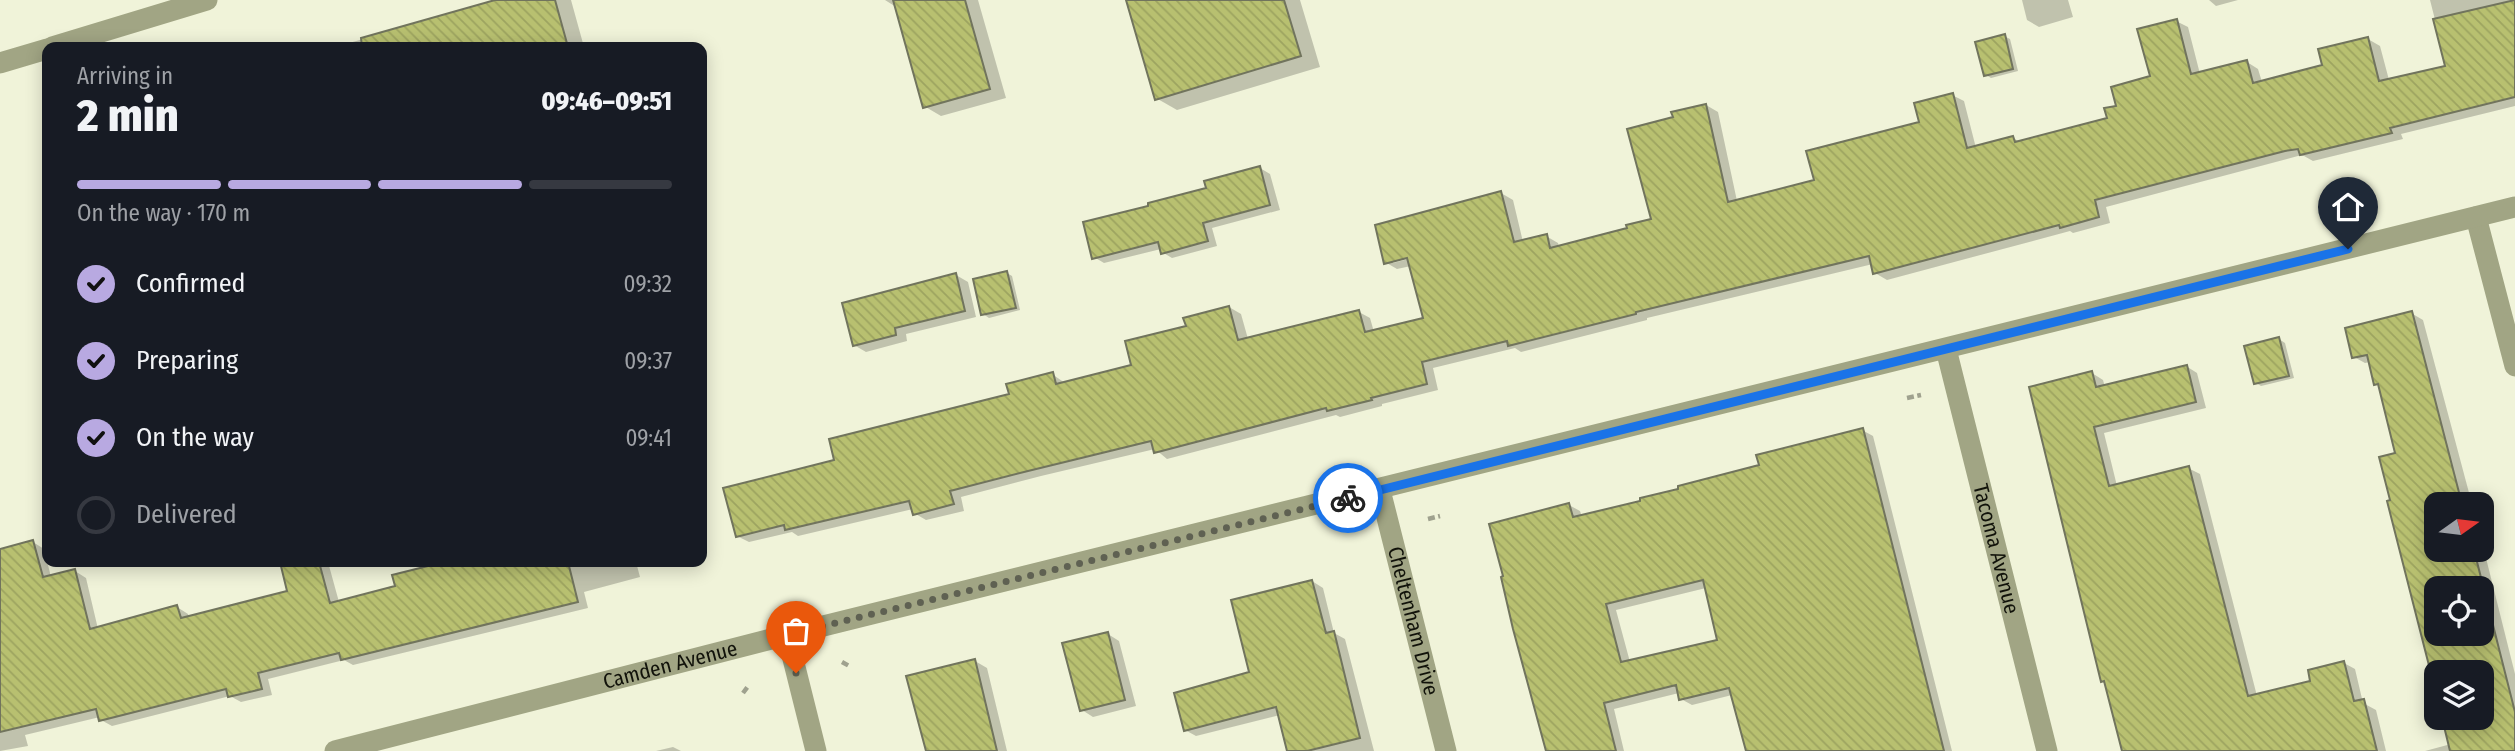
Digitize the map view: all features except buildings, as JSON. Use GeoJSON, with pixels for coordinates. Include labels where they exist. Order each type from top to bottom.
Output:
{"type":"FeatureCollection","features":[{"type":"Feature","properties":{"kind":"street"},"geometry":{"type":"LineString","coordinates":[[70,42],[207,0]]}},
{"type":"Feature","properties":{"kind":"street"},"geometry":{"type":"LineString","coordinates":[[0,63],[42,50]]}},
{"type":"Feature","properties":{"kind":"street","name":"Camden Avenue"},"geometry":{"type":"LineString","coordinates":[[335,751],[787,635],[2515,207]]}},
{"type":"Feature","properties":{"kind":"street"},"geometry":{"type":"LineString","coordinates":[[2476,217],[2515,366]]}},
{"type":"Feature","properties":{"kind":"street","name":"Tacoma Avenue"},"geometry":{"type":"LineString","coordinates":[[1946,349],[2047,751]]}},
{"type":"Feature","properties":{"kind":"street","name":"Cheltenham Drive"},"geometry":{"type":"LineString","coordinates":[[1380,490],[1446,751]]}},
{"type":"Feature","properties":{"kind":"street"},"geometry":{"type":"LineString","coordinates":[[787,635],[816,751]]}},
{"type":"Feature","properties":{"kind":"path"},"geometry":{"type":"LineString","coordinates":[[1907,398],[1921,395]]}},
{"type":"Feature","properties":{"kind":"path"},"geometry":{"type":"LineString","coordinates":[[1428,519],[1440,516]]}},
{"type":"Feature","properties":{"kind":"path"},"geometry":{"type":"LineString","coordinates":[[842,662],[851,667]]}},
{"type":"Feature","properties":{"kind":"path"},"geometry":{"type":"LineString","coordinates":[[743,693],[749,685]]}},
{"type":"Feature","properties":{"kind":"way so far"},"geometry":{"type":"LineString","coordinates":[[796,673],[787,635],[1348,498]]}},
{"type":"Feature","properties":{"kind":"route"},"geometry":{"type":"LineString","coordinates":[[1348,498],[2348,249]]}}]}
